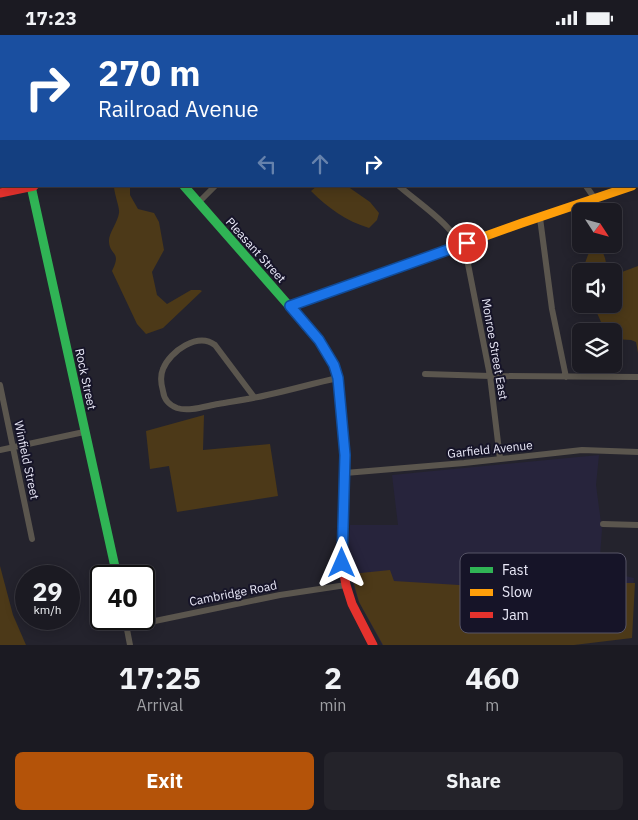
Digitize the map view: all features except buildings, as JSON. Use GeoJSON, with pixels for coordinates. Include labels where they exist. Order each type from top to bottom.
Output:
{"type":"FeatureCollection","features":[{"type":"Feature","properties":{"kind":"street"},"geometry":{"type":"LineString","coordinates":[[0,193],[27,187]]}},
{"type":"Feature","properties":{"kind":"street","name":"Rock Street"},"geometry":{"type":"LineString","coordinates":[[32,187],[84,432],[114,565]]}},
{"type":"Feature","properties":{"kind":"street","name":"Pleasant Street"},"geometry":{"type":"LineString","coordinates":[[185,187],[290,306],[323,346],[334,365],[338,378],[343,422],[342,563],[352,605],[373,645]]}},
{"type":"Feature","properties":{"kind":"street"},"geometry":{"type":"LineString","coordinates":[[198,203],[214,187]]}},
{"type":"Feature","properties":{"kind":"street"},"geometry":{"type":"LineString","coordinates":[[400,187],[450,230],[462,245]]}},
{"type":"Feature","properties":{"kind":"street"},"geometry":{"type":"LineString","coordinates":[[587,187],[596,199]]}},
{"type":"Feature","properties":{"kind":"street"},"geometry":{"type":"LineString","coordinates":[[290,306],[629,187]]}},
{"type":"Feature","properties":{"kind":"street"},"geometry":{"type":"LineString","coordinates":[[540,218],[552,309],[566,377]]}},
{"type":"Feature","properties":{"kind":"street","name":"Monroe Street East"},"geometry":{"type":"LineString","coordinates":[[462,245],[469,266],[490,376],[500,459]]}},
{"type":"Feature","properties":{"kind":"street"},"geometry":{"type":"LineString","coordinates":[[254,397],[210,341],[192,342],[176,353],[168,360],[160,377],[168,403],[176,408],[194,408],[254,397],[338,378]]}},
{"type":"Feature","properties":{"kind":"street"},"geometry":{"type":"LineString","coordinates":[[425,374],[638,377]]}},
{"type":"Feature","properties":{"kind":"street","name":"Winfield Street"},"geometry":{"type":"LineString","coordinates":[[0,385],[32,539]]}},
{"type":"Feature","properties":{"kind":"street"},"geometry":{"type":"LineString","coordinates":[[0,450],[84,432]]}},
{"type":"Feature","properties":{"kind":"street","name":"Garfield Avenue"},"geometry":{"type":"LineString","coordinates":[[344,473],[582,450],[638,452]]}},
{"type":"Feature","properties":{"kind":"street"},"geometry":{"type":"LineString","coordinates":[[603,524],[638,525]]}},
{"type":"Feature","properties":{"kind":"street","name":"Cambridge Road"},"geometry":{"type":"LineString","coordinates":[[155,621],[280,595],[346,585]]}},
{"type":"Feature","properties":{"kind":"street"},"geometry":{"type":"LineString","coordinates":[[127,630],[130,645]]}},
{"type":"Feature","properties":{"kind":"shaded area"},"geometry":{"type":"Polygon","coordinates":[[[114,187],[130,187],[130,195],[138,209],[154,213],[159,222],[164,250],[152,272],[157,295],[167,304],[191,290],[202,291],[163,328],[146,334],[137,324],[112,271],[116,257],[110,246],[109,239],[119,211],[114,187]]]}},
{"type":"Feature","properties":{"kind":"shaded area"},"geometry":{"type":"Polygon","coordinates":[[[316,187],[348,187],[370,202],[379,213],[377,220],[369,228],[345,218],[311,191],[316,187]]]}},
{"type":"Feature","properties":{"kind":"shaded area"},"geometry":{"type":"Polygon","coordinates":[[[589,253],[603,253],[606,263],[585,263],[589,253]]]}},
{"type":"Feature","properties":{"kind":"shaded area"},"geometry":{"type":"Polygon","coordinates":[[[638,266],[638,353],[636,342],[622,339],[622,323],[601,323],[597,313],[622,313],[622,272],[638,266]]]}},
{"type":"Feature","properties":{"kind":"shaded area"},"geometry":{"type":"Polygon","coordinates":[[[204,415],[203,450],[270,444],[278,496],[177,512],[169,466],[150,469],[146,431],[204,415]]]}},
{"type":"Feature","properties":{"kind":"shaded area"},"geometry":{"type":"Polygon","coordinates":[[[599,455],[596,485],[602,530],[600,553],[460,553],[460,633],[626,633],[626,576],[634,578],[630,637],[530,645],[382,645],[359,602],[353,586],[348,549],[350,525],[398,525],[392,475],[599,455]]]}},
{"type":"Feature","properties":{"kind":"shaded area"},"geometry":{"type":"Polygon","coordinates":[[[0,566],[15,620],[15,630],[20,630],[26,645],[0,645],[0,566]]]}},
{"type":"Feature","properties":{"kind":"shaded area"},"geometry":{"type":"Polygon","coordinates":[[[390,570],[394,581],[460,585],[460,633],[626,633],[626,583],[635,583],[632,638],[574,645],[383,645],[359,602],[351,574],[390,570]]]}},
{"type":"Feature","properties":{"kind":"traffic: fast"},"geometry":{"type":"LineString","coordinates":[[31,187],[115,565]]}},
{"type":"Feature","properties":{"kind":"traffic: fast"},"geometry":{"type":"LineString","coordinates":[[185,187],[319,340],[334,365],[340,392],[341,409]]}},
{"type":"Feature","properties":{"kind":"traffic: slow"},"geometry":{"type":"LineString","coordinates":[[290,306],[629,187]]}},
{"type":"Feature","properties":{"kind":"traffic: jam"},"geometry":{"type":"LineString","coordinates":[[0,193],[29,187]]}},
{"type":"Feature","properties":{"kind":"traffic: jam"},"geometry":{"type":"LineString","coordinates":[[341,409],[345,455],[342,563],[352,604],[373,645]]}},
{"type":"Feature","properties":{"kind":"route"},"geometry":{"type":"LineString","coordinates":[[342,563],[345,455],[338,378],[327,352],[290,306],[467,243]]}}]}
